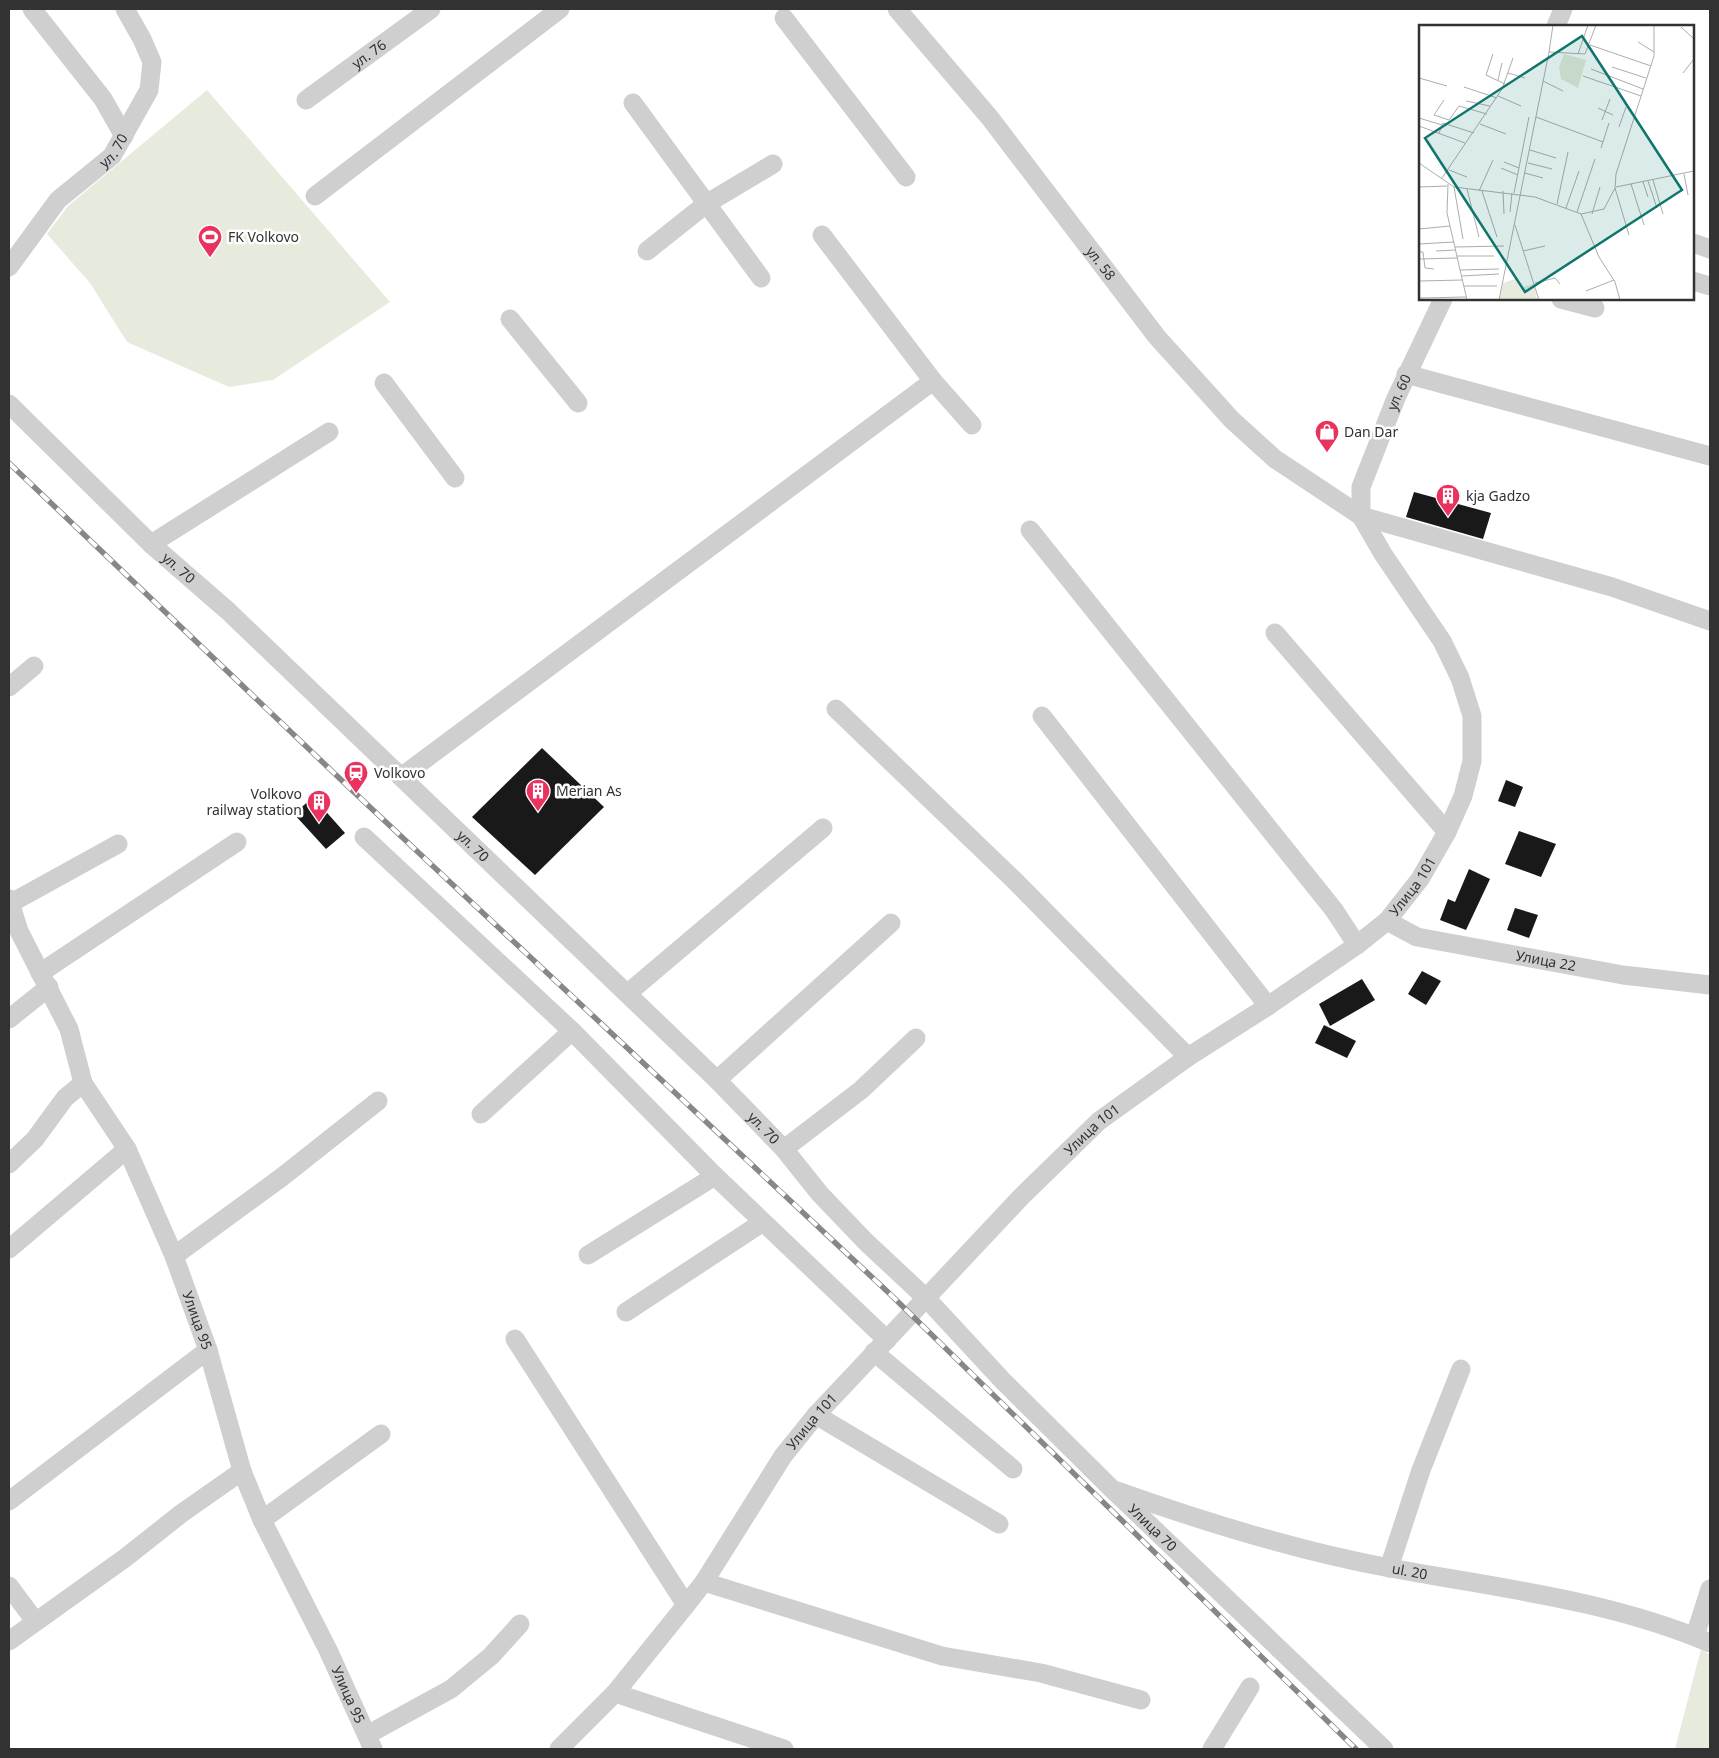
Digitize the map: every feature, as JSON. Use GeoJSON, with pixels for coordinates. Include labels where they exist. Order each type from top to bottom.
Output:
{"type":"FeatureCollection","features":[{"type":"Feature","properties":{"kind":"street"},"geometry":{"type":"LineString","coordinates":[[32,9],[103,99],[124,136]]}},
{"type":"Feature","properties":{"kind":"street","name":"ул. 70"},"geometry":{"type":"LineString","coordinates":[[9,267],[58,200],[112,156],[148,90],[152,76],[152,62],[142,38],[125,9]]}},
{"type":"Feature","properties":{"kind":"street","name":"ул. 76"},"geometry":{"type":"LineString","coordinates":[[306,100],[431,9]]}},
{"type":"Feature","properties":{"kind":"street"},"geometry":{"type":"LineString","coordinates":[[315,196],[560,9]]}},
{"type":"Feature","properties":{"kind":"street","name":"ул. 58"},"geometry":{"type":"LineString","coordinates":[[898,9],[990,118],[1157,337],[1191,377],[1253,440],[1275,459],[1361,516]]}},
{"type":"Feature","properties":{"kind":"street"},"geometry":{"type":"LineString","coordinates":[[1556,25],[1563,9]]}},
{"type":"Feature","properties":{"kind":"street"},"geometry":{"type":"LineString","coordinates":[[784,18],[906,177]]}},
{"type":"Feature","properties":{"kind":"street"},"geometry":{"type":"LineString","coordinates":[[633,103],[761,278]]}},
{"type":"Feature","properties":{"kind":"street"},"geometry":{"type":"LineString","coordinates":[[647,251],[706,204],[773,164]]}},
{"type":"Feature","properties":{"kind":"street"},"geometry":{"type":"LineString","coordinates":[[822,235],[933,381],[972,425]]}},
{"type":"Feature","properties":{"kind":"street"},"geometry":{"type":"LineString","coordinates":[[1694,243],[1710,249]]}},
{"type":"Feature","properties":{"kind":"street"},"geometry":{"type":"LineString","coordinates":[[1694,282],[1710,286]]}},
{"type":"Feature","properties":{"kind":"street","name":"ул. 60"},"geometry":{"type":"LineString","coordinates":[[1361,516],[1360,486],[1406,374],[1443,300]]}},
{"type":"Feature","properties":{"kind":"street"},"geometry":{"type":"LineString","coordinates":[[1564,300],[1596,308]]}},
{"type":"Feature","properties":{"kind":"street"},"geometry":{"type":"LineString","coordinates":[[510,319],[578,402]]}},
{"type":"Feature","properties":{"kind":"street"},"geometry":{"type":"LineString","coordinates":[[1406,374],[1710,456]]}},
{"type":"Feature","properties":{"kind":"street"},"geometry":{"type":"LineString","coordinates":[[400,777],[933,381]]}},
{"type":"Feature","properties":{"kind":"street"},"geometry":{"type":"LineString","coordinates":[[384,383],[455,478]]}},
{"type":"Feature","properties":{"kind":"street","name":"ул. 70"},"geometry":{"type":"LineString","coordinates":[[9,404],[151,544],[228,611],[628,993],[784,1149],[826,1201],[926,1299]]}},
{"type":"Feature","properties":{"kind":"street"},"geometry":{"type":"LineString","coordinates":[[151,544],[329,432]]}},
{"type":"Feature","properties":{"kind":"street"},"geometry":{"type":"LineString","coordinates":[[1361,516],[1612,587],[1710,621]]}},
{"type":"Feature","properties":{"kind":"street","name":"Улица 101"},"geometry":{"type":"LineString","coordinates":[[559,1749],[615,1693],[704,1582],[783,1456],[816,1415],[1021,1197],[1099,1121],[1188,1057],[1268,1006],[1357,945],[1387,921],[1420,879],[1447,832],[1463,796],[1472,761],[1472,716],[1460,678],[1442,641],[1383,554],[1361,516]]}},
{"type":"Feature","properties":{"kind":"street"},"geometry":{"type":"LineString","coordinates":[[1030,530],[1334,910],[1357,945]]}},
{"type":"Feature","properties":{"kind":"street"},"geometry":{"type":"LineString","coordinates":[[1276,633],[1447,832]]}},
{"type":"Feature","properties":{"kind":"street"},"geometry":{"type":"LineString","coordinates":[[9,687],[34,666]]}},
{"type":"Feature","properties":{"kind":"street"},"geometry":{"type":"LineString","coordinates":[[836,709],[1014,880],[1188,1057]]}},
{"type":"Feature","properties":{"kind":"street"},"geometry":{"type":"LineString","coordinates":[[1042,716],[1268,1006]]}},
{"type":"Feature","properties":{"kind":"street"},"geometry":{"type":"LineString","coordinates":[[628,993],[822,828]]}},
{"type":"Feature","properties":{"kind":"street"},"geometry":{"type":"LineString","coordinates":[[364,837],[572,1031],[715,1176],[764,1222],[880,1346],[1013,1469]]}},
{"type":"Feature","properties":{"kind":"street"},"geometry":{"type":"LineString","coordinates":[[9,1019],[45,980],[237,842]]}},
{"type":"Feature","properties":{"kind":"street"},"geometry":{"type":"LineString","coordinates":[[10,901],[118,844]]}},
{"type":"Feature","properties":{"kind":"street","name":"Улица 95"},"geometry":{"type":"LineString","coordinates":[[10,901],[19,931],[70,1029],[83,1083],[127,1149],[174,1256],[208,1350],[242,1471],[262,1520],[328,1650],[370,1742]]}},
{"type":"Feature","properties":{"kind":"street","name":"Улица 22"},"geometry":{"type":"LineString","coordinates":[[1387,921],[1417,938],[1623,975],[1710,985]]}},
{"type":"Feature","properties":{"kind":"street"},"geometry":{"type":"LineString","coordinates":[[717,1080],[891,923]]}},
{"type":"Feature","properties":{"kind":"street"},"geometry":{"type":"LineString","coordinates":[[480,1114],[572,1031]]}},
{"type":"Feature","properties":{"kind":"street"},"geometry":{"type":"LineString","coordinates":[[784,1149],[861,1090],[916,1038]]}},
{"type":"Feature","properties":{"kind":"street"},"geometry":{"type":"LineString","coordinates":[[9,1164],[35,1139],[66,1098],[83,1083]]}},
{"type":"Feature","properties":{"kind":"street"},"geometry":{"type":"LineString","coordinates":[[174,1256],[282,1177],[378,1101]]}},
{"type":"Feature","properties":{"kind":"street"},"geometry":{"type":"LineString","coordinates":[[9,1249],[127,1149]]}},
{"type":"Feature","properties":{"kind":"street"},"geometry":{"type":"LineString","coordinates":[[588,1255],[715,1176]]}},
{"type":"Feature","properties":{"kind":"street"},"geometry":{"type":"LineString","coordinates":[[626,1312],[764,1222]]}},
{"type":"Feature","properties":{"kind":"street","name":"Улица 70"},"geometry":{"type":"LineString","coordinates":[[926,1299],[1112,1489],[1384,1749]]}},
{"type":"Feature","properties":{"kind":"street"},"geometry":{"type":"LineString","coordinates":[[515,1339],[686,1605]]}},
{"type":"Feature","properties":{"kind":"street"},"geometry":{"type":"LineString","coordinates":[[9,1500],[208,1350]]}},
{"type":"Feature","properties":{"kind":"street"},"geometry":{"type":"LineString","coordinates":[[1388,1568],[1421,1470],[1461,1370]]}},
{"type":"Feature","properties":{"kind":"street"},"geometry":{"type":"LineString","coordinates":[[816,1415],[999,1524]]}},
{"type":"Feature","properties":{"kind":"street"},"geometry":{"type":"LineString","coordinates":[[262,1520],[381,1434]]}},
{"type":"Feature","properties":{"kind":"street"},"geometry":{"type":"LineString","coordinates":[[9,1641],[125,1558],[182,1512],[242,1471]]}},
{"type":"Feature","properties":{"kind":"street","name":"ul. 20"},"geometry":{"type":"LineString","coordinates":[[1112,1489],[1199,1520],[1263,1539],[1388,1568],[1546,1596],[1631,1615],[1702,1639]]}},
{"type":"Feature","properties":{"kind":"street"},"geometry":{"type":"LineString","coordinates":[[704,1582],[942,1656],[1041,1674],[1141,1700]]}},
{"type":"Feature","properties":{"kind":"street"},"geometry":{"type":"LineString","coordinates":[[9,1586],[35,1621]]}},
{"type":"Feature","properties":{"kind":"street"},"geometry":{"type":"LineString","coordinates":[[1702,1639],[1710,1589]]}},
{"type":"Feature","properties":{"kind":"street"},"geometry":{"type":"LineString","coordinates":[[370,1742],[451,1689],[491,1656],[520,1624]]}},
{"type":"Feature","properties":{"kind":"street"},"geometry":{"type":"LineString","coordinates":[[1212,1749],[1250,1687]]}},
{"type":"Feature","properties":{"kind":"street"},"geometry":{"type":"LineString","coordinates":[[615,1693],[784,1749]]}},
{"type":"Feature","properties":{"kind":"shaded area","name":"FK Volkovo"},"geometry":{"type":"Polygon","coordinates":[[[207,90],[390,302],[273,380],[229,387],[127,342],[90,283],[47,234],[68,206],[207,90]]]}},
{"type":"Feature","properties":{"kind":"shaded area"},"geometry":{"type":"Polygon","coordinates":[[[1701,1649],[1710,1655],[1710,1749],[1675,1749],[1701,1649]]]}},
{"type":"Feature","properties":{"kind":"building","name":"kja Gadzo"},"geometry":{"type":"Polygon","coordinates":[[[1414,492],[1491,513],[1483,539],[1406,517],[1414,492]]]}},
{"type":"Feature","properties":{"kind":"building","name":"Merian As"},"geometry":{"type":"Polygon","coordinates":[[[542,748],[604,807],[535,875],[472,817],[542,748]]]}},
{"type":"Feature","properties":{"kind":"building"},"geometry":{"type":"Polygon","coordinates":[[[1506,780],[1523,787],[1515,807],[1498,801],[1506,780]]]}},
{"type":"Feature","properties":{"kind":"building","name":"Volkovo railway station"},"geometry":{"type":"Polygon","coordinates":[[[313,797],[345,833],[326,849],[294,814],[313,797]]]}},
{"type":"Feature","properties":{"kind":"building"},"geometry":{"type":"Polygon","coordinates":[[[1519,831],[1556,844],[1541,877],[1505,864],[1519,831]]]}},
{"type":"Feature","properties":{"kind":"building"},"geometry":{"type":"Polygon","coordinates":[[[1469,869],[1490,879],[1466,930],[1440,920],[1448,899],[1455,902],[1469,869]]]}},
{"type":"Feature","properties":{"kind":"building"},"geometry":{"type":"Polygon","coordinates":[[[1515,908],[1538,915],[1529,938],[1507,930],[1515,908]]]}},
{"type":"Feature","properties":{"kind":"building"},"geometry":{"type":"Polygon","coordinates":[[[1422,971],[1441,981],[1426,1005],[1408,994],[1422,971]]]}},
{"type":"Feature","properties":{"kind":"building"},"geometry":{"type":"Polygon","coordinates":[[[1362,979],[1375,1000],[1330,1026],[1319,1004],[1362,979]]]}},
{"type":"Feature","properties":{"kind":"building"},"geometry":{"type":"Polygon","coordinates":[[[1324,1025],[1356,1041],[1347,1058],[1315,1043],[1324,1025]]]}},
{"type":"Feature","properties":{"kind":"railway"},"geometry":{"type":"LineString","coordinates":[[9,463],[356,794],[890,1294],[1356,1749]]}},
{"type":"Feature","properties":{"kind":"place","name":"FK Volkovo"},"geometry":{"type":"Point","coordinates":[210,258]}},
{"type":"Feature","properties":{"kind":"place","name":"Dan Dar"},"geometry":{"type":"Point","coordinates":[1327,453]}},
{"type":"Feature","properties":{"kind":"place","name":"kja Gadzo"},"geometry":{"type":"Point","coordinates":[1448,517]}},
{"type":"Feature","properties":{"kind":"place","name":"Volkovo"},"geometry":{"type":"Point","coordinates":[356,794]}},
{"type":"Feature","properties":{"kind":"place","name":"Merian As"},"geometry":{"type":"Point","coordinates":[538,812]}},
{"type":"Feature","properties":{"kind":"place","name":"Volkovo railway station"},"geometry":{"type":"Point","coordinates":[319,823]}}]}
